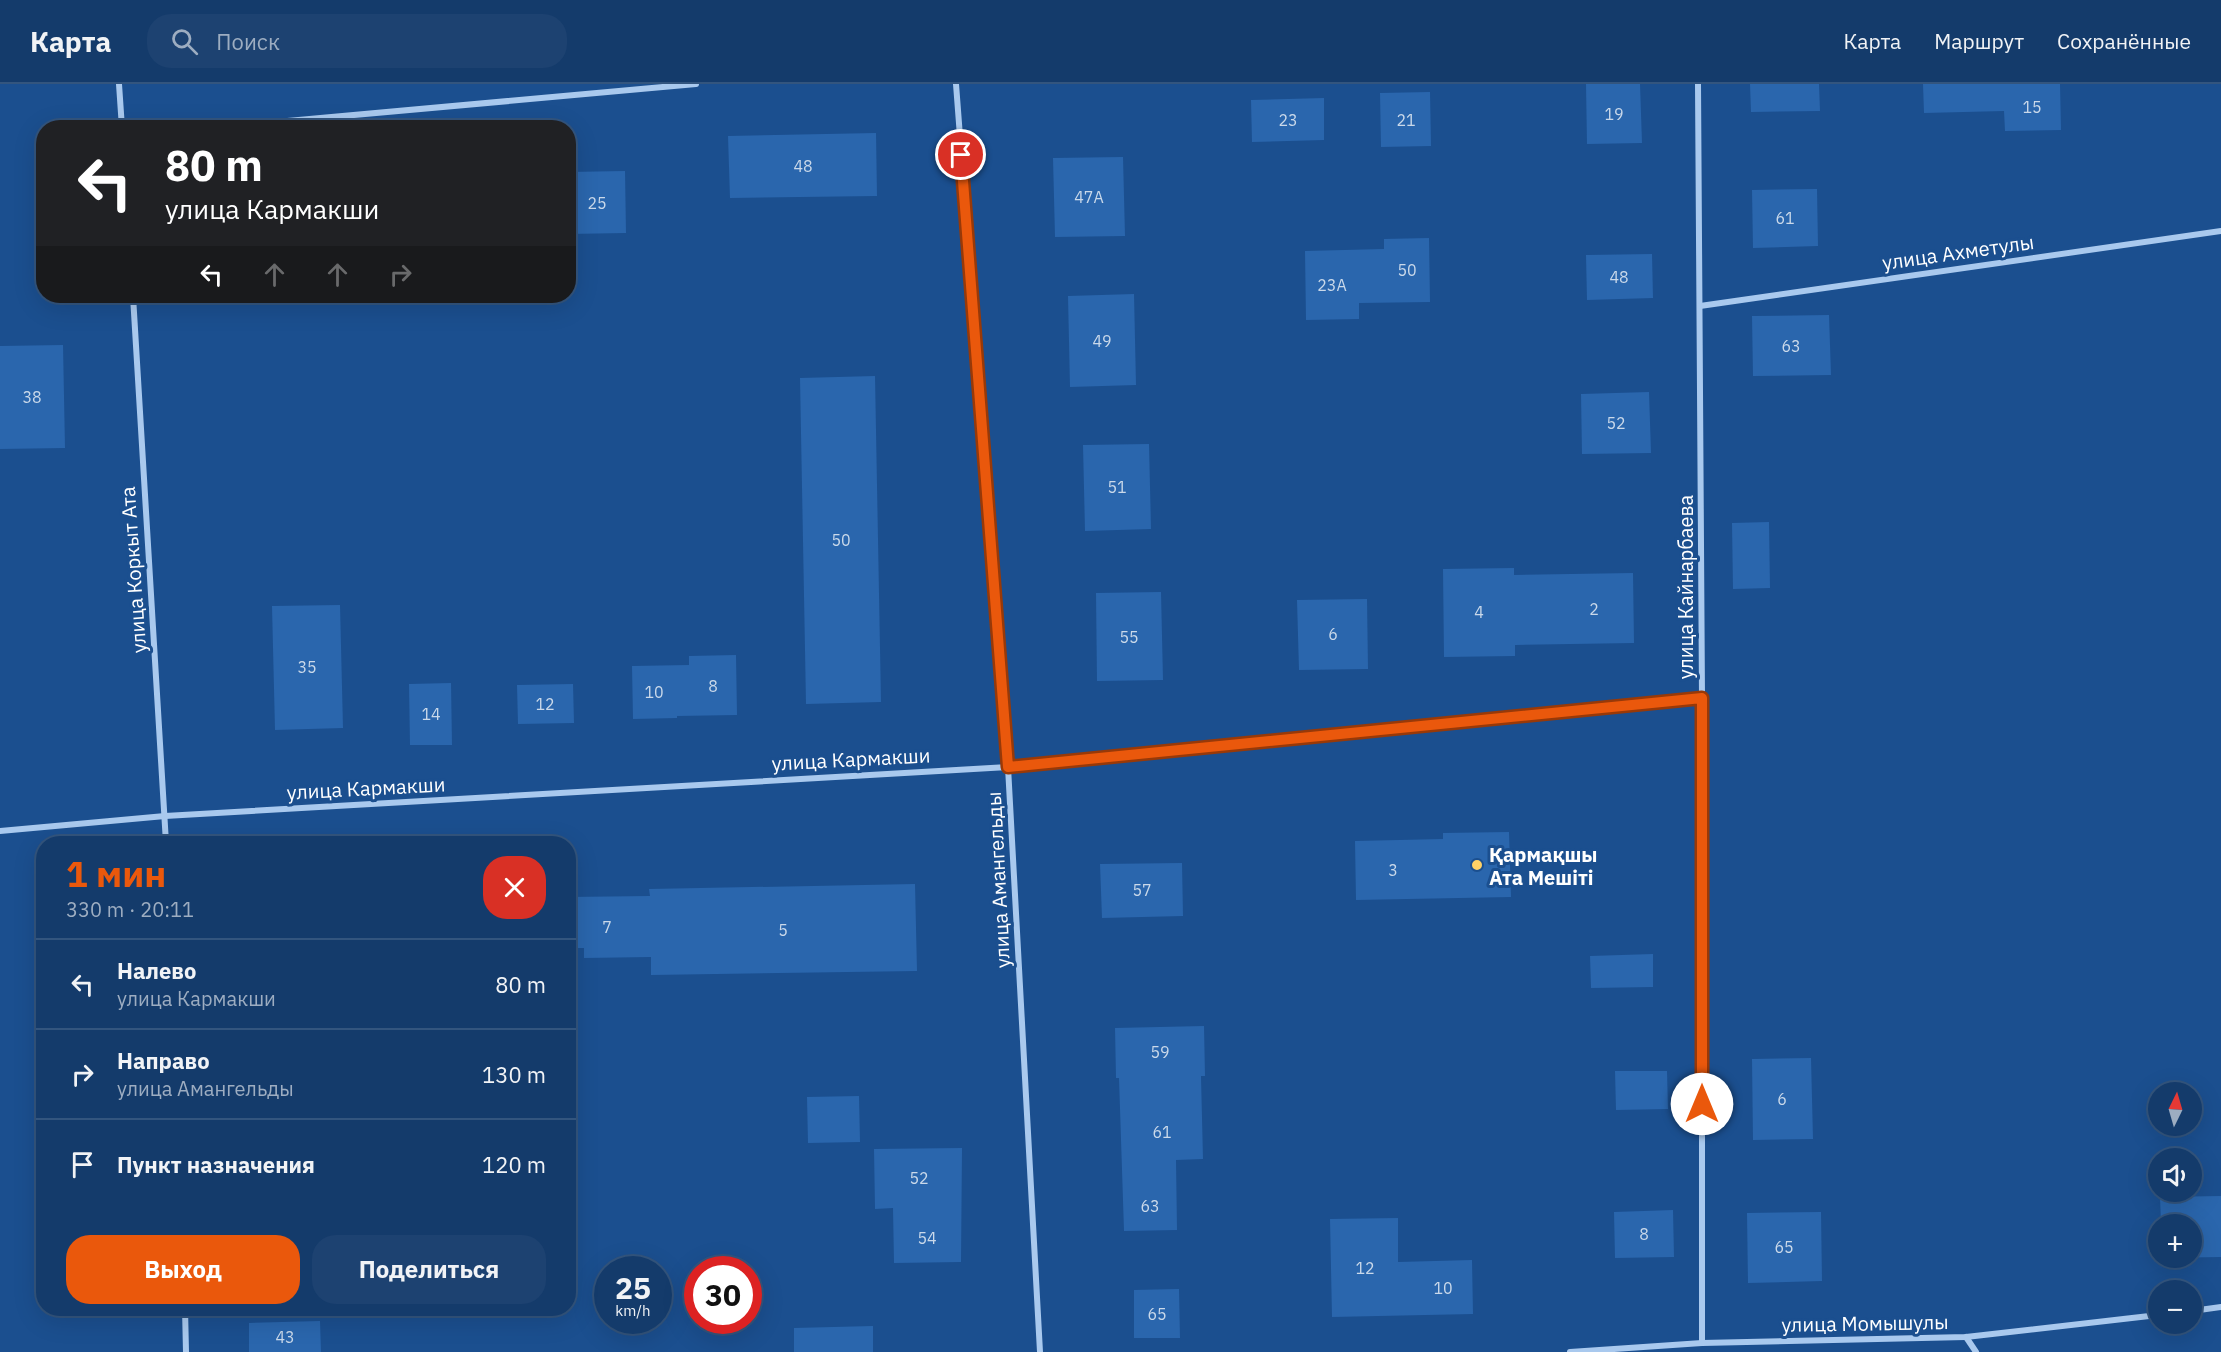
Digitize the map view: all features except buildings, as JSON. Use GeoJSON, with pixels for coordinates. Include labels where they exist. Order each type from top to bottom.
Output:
{"type":"FeatureCollection","features":[{"type":"Feature","properties":{"kind":"street"},"geometry":{"type":"LineString","coordinates":[[119,84],[121,120]]}},
{"type":"Feature","properties":{"kind":"street"},"geometry":{"type":"LineString","coordinates":[[299,120],[696,84]]}},
{"type":"Feature","properties":{"kind":"street","name":"улица Амангельды"},"geometry":{"type":"LineString","coordinates":[[956,84],[1008,767],[1040,1352]]}},
{"type":"Feature","properties":{"kind":"street","name":"улица Кайнарбаева"},"geometry":{"type":"LineString","coordinates":[[1698,84],[1702,698],[1702,1343]]}},
{"type":"Feature","properties":{"kind":"street","name":"улица Ахметулы"},"geometry":{"type":"LineString","coordinates":[[1700,306],[2221,231]]}},
{"type":"Feature","properties":{"kind":"street","name":"улица Коркыт Ата"},"geometry":{"type":"LineString","coordinates":[[133,303],[166,836]]}},
{"type":"Feature","properties":{"kind":"street","name":"улица Кармакши"},"geometry":{"type":"LineString","coordinates":[[0,831],[165,816],[1008,767],[1702,698]]}},
{"type":"Feature","properties":{"kind":"street"},"geometry":{"type":"LineString","coordinates":[[2202,1310],[2221,1307]]}},
{"type":"Feature","properties":{"kind":"street"},"geometry":{"type":"LineString","coordinates":[[185,1316],[186,1352]]}},
{"type":"Feature","properties":{"kind":"street","name":"улица Момышулы"},"geometry":{"type":"LineString","coordinates":[[1570,1352],[1702,1343],[1966,1337],[2148,1316]]}},
{"type":"Feature","properties":{"kind":"street"},"geometry":{"type":"LineString","coordinates":[[1966,1337],[1976,1352]]}},
{"type":"Feature","properties":{"kind":"place","name":"Қармақшы Ата Мешіті"},"geometry":{"type":"Point","coordinates":[1477,865]}},
{"type":"Feature","properties":{"kind":"route"},"geometry":{"type":"LineString","coordinates":[[961,155],[1008,767],[1702,698],[1702,1104]]}}]}
